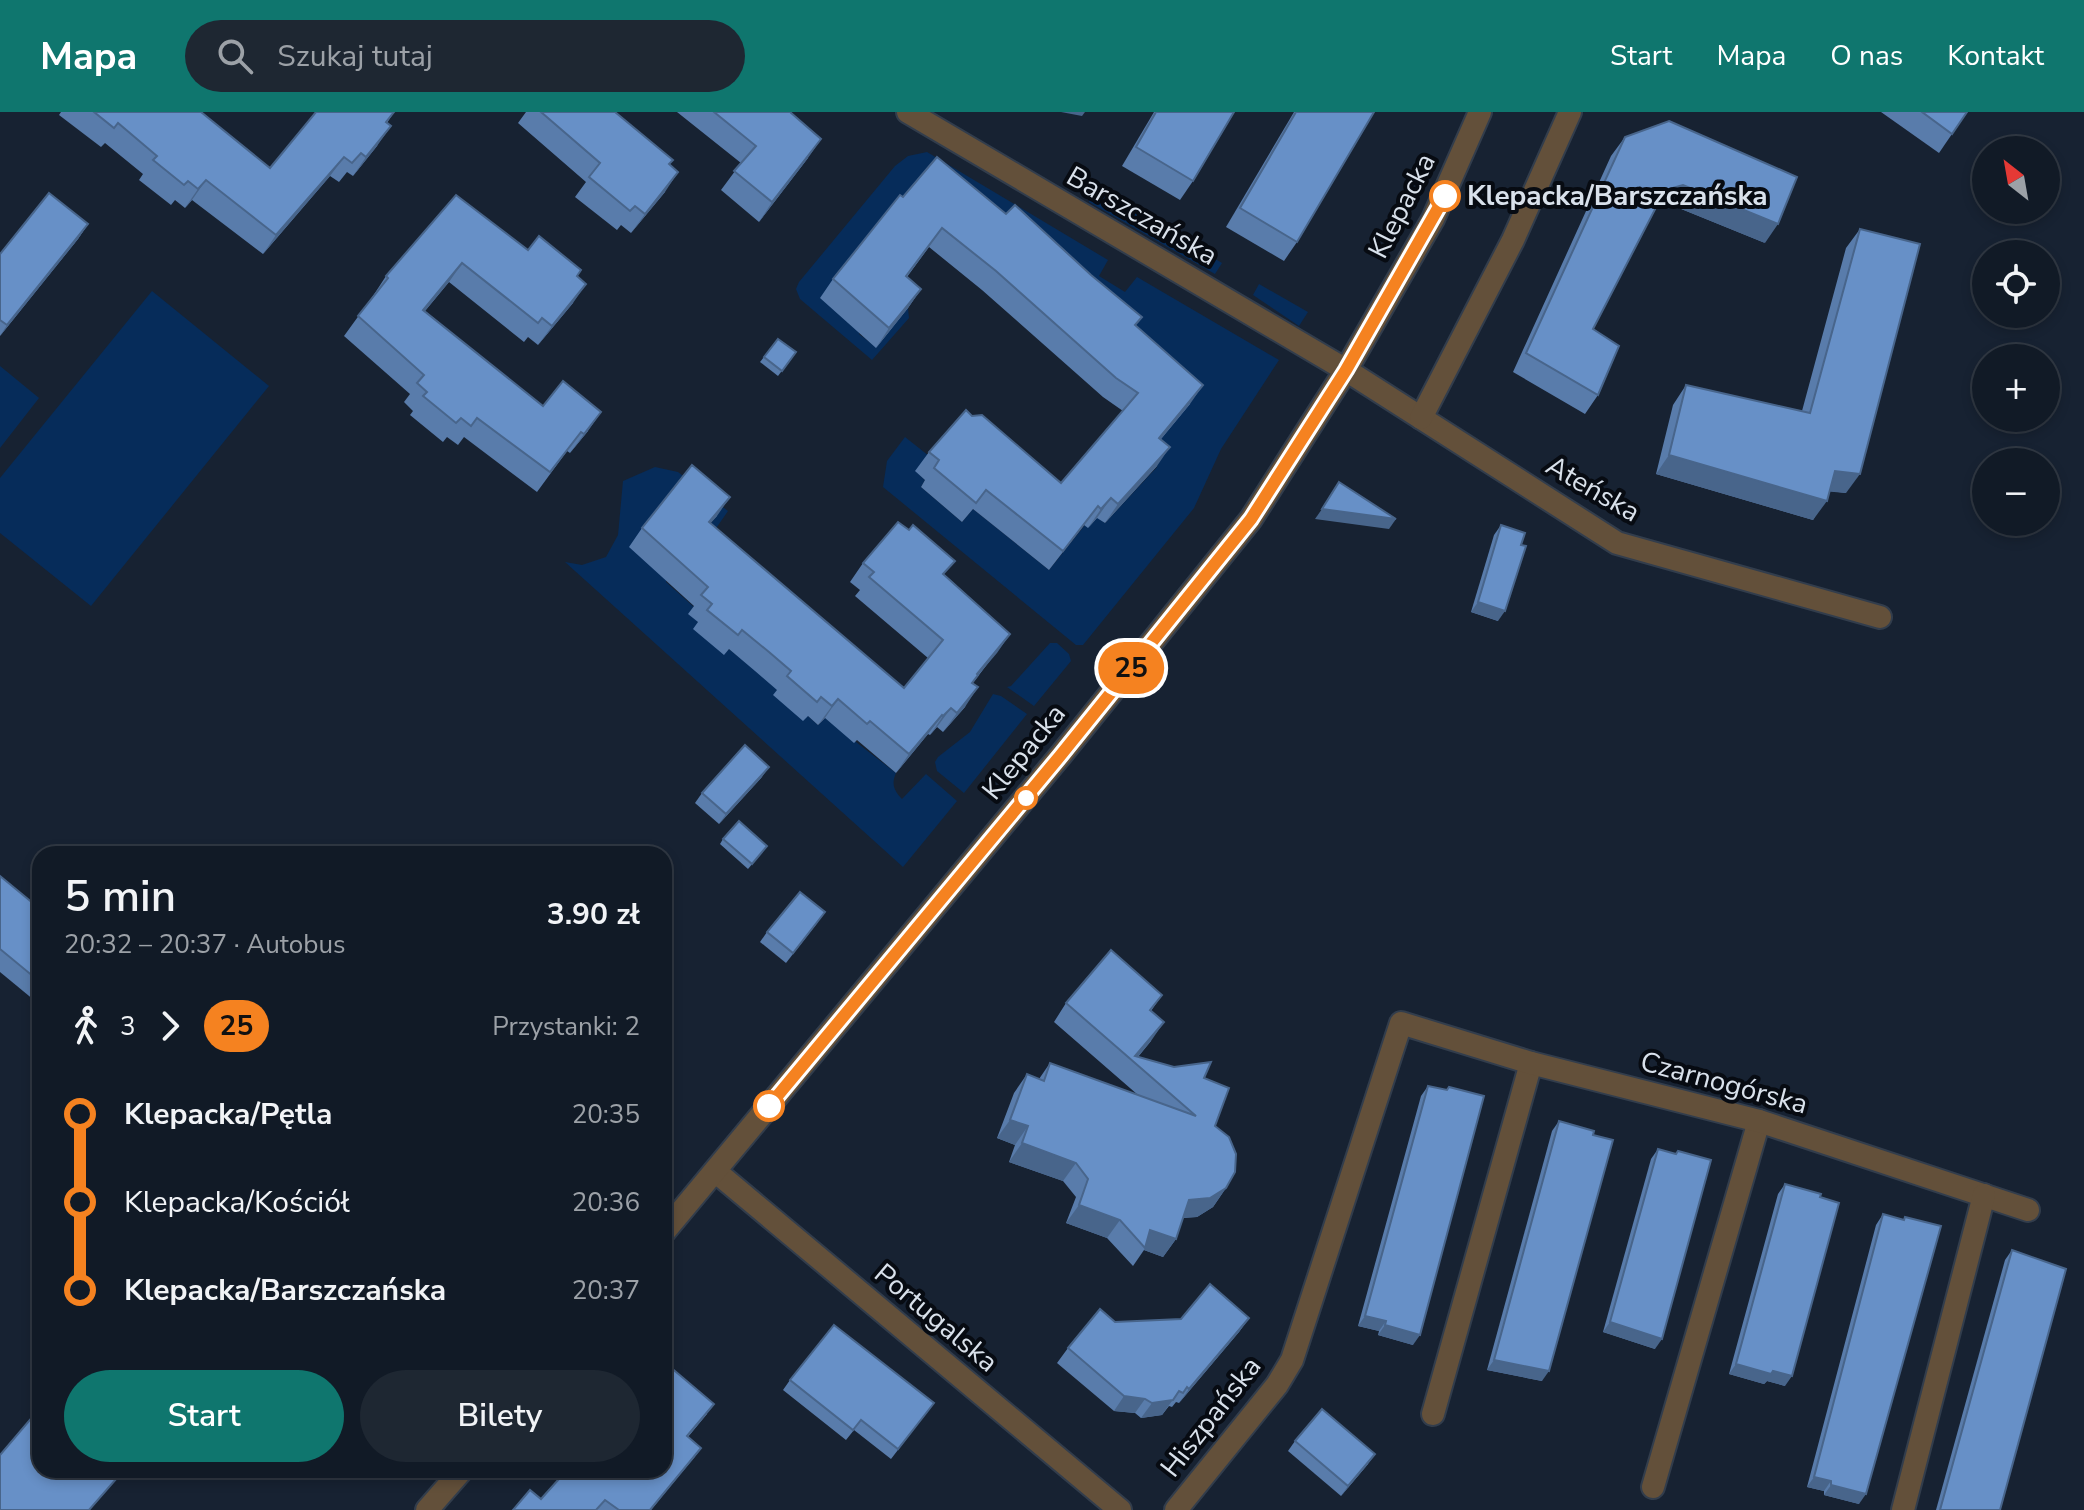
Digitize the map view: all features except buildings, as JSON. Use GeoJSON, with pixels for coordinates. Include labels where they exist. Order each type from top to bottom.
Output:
{"type":"FeatureCollection","features":[{"type":"Feature","properties":{"kind":"street","name":"Barszczańska"},"geometry":{"type":"LineString","coordinates":[[908,112],[1346,370]]}},
{"type":"Feature","properties":{"kind":"street","name":"Klepacka"},"geometry":{"type":"LineString","coordinates":[[672,1222],[1060,756],[1251,519],[1346,370],[1433,219],[1480,112]]}},
{"type":"Feature","properties":{"kind":"street"},"geometry":{"type":"LineString","coordinates":[[1421,418],[1513,240],[1570,112]]}},
{"type":"Feature","properties":{"kind":"street","name":"Ateńska"},"geometry":{"type":"LineString","coordinates":[[1346,370],[1617,543],[1880,617]]}},
{"type":"Feature","properties":{"kind":"street","name":"Czarnogórska"},"geometry":{"type":"LineString","coordinates":[[1401,1023],[1531,1063],[1759,1121],[2028,1210]]}},
{"type":"Feature","properties":{"kind":"street","name":"Hiszpańska"},"geometry":{"type":"LineString","coordinates":[[1176,1510],[1277,1385],[1292,1360],[1401,1023]]}},
{"type":"Feature","properties":{"kind":"street"},"geometry":{"type":"LineString","coordinates":[[1433,1414],[1531,1063]]}},
{"type":"Feature","properties":{"kind":"street"},"geometry":{"type":"LineString","coordinates":[[1653,1487],[1759,1121]]}},
{"type":"Feature","properties":{"kind":"street","name":"Portugalska"},"geometry":{"type":"LineString","coordinates":[[715,1171],[1120,1510]]}},
{"type":"Feature","properties":{"kind":"street"},"geometry":{"type":"LineString","coordinates":[[1903,1510],[1984,1195]]}},
{"type":"Feature","properties":{"kind":"street"},"geometry":{"type":"LineString","coordinates":[[427,1510],[455,1478]]}},
{"type":"Feature","properties":{"kind":"shaded area"},"geometry":{"type":"Polygon","coordinates":[[[927,152],[1108,260],[1099,276],[1125,292],[1137,277],[1279,360],[1221,449],[1194,508],[1083,645],[1076,645],[883,487],[887,461],[905,437],[929,456],[916,471],[925,480],[921,487],[962,522],[973,509],[1049,570],[1085,525],[1088,527],[1097,517],[1105,523],[1157,467],[1160,438],[924,176],[859,334],[876,347],[908,308],[909,318],[872,360],[800,299],[796,289],[895,166],[908,156],[927,152]]]}},
{"type":"Feature","properties":{"kind":"shaded area"},"geometry":{"type":"Polygon","coordinates":[[[1089,184],[1222,263],[1215,274],[1089,202],[1089,184]]]}},
{"type":"Feature","properties":{"kind":"shaded area"},"geometry":{"type":"Polygon","coordinates":[[[1259,284],[1308,312],[1299,326],[1253,295],[1259,284]]]}},
{"type":"Feature","properties":{"kind":"shaded area"},"geometry":{"type":"Polygon","coordinates":[[[152,291],[269,386],[91,606],[0,533],[0,478],[152,291]]]}},
{"type":"Feature","properties":{"kind":"shaded area"},"geometry":{"type":"Polygon","coordinates":[[[0,366],[39,398],[0,448],[0,366]]]}},
{"type":"Feature","properties":{"kind":"shaded area"},"geometry":{"type":"Polygon","coordinates":[[[655,467],[678,472],[728,511],[710,537],[705,530],[716,517],[678,484],[666,582],[694,607],[698,623],[724,654],[729,649],[740,658],[747,650],[818,725],[825,718],[896,773],[894,787],[902,799],[926,774],[957,801],[903,867],[565,562],[582,565],[606,557],[618,535],[623,481],[655,467]]]}},
{"type":"Feature","properties":{"kind":"shaded area"},"geometry":{"type":"Polygon","coordinates":[[[1050,643],[1057,643],[1069,654],[1071,661],[1034,706],[1007,687],[1050,643]]]}},
{"type":"Feature","properties":{"kind":"shaded area"},"geometry":{"type":"Polygon","coordinates":[[[993,694],[1027,714],[964,793],[937,771],[935,762],[970,732],[993,694]]]}},
{"type":"Feature","properties":{"kind":"bus line","name":"25"},"geometry":{"type":"LineString","coordinates":[[769,1106],[1060,756],[1251,519],[1346,370],[1445,196]]}},
{"type":"Feature","properties":{"kind":"place","name":"Klepacka/Barszczańska"},"geometry":{"type":"Point","coordinates":[1445,196]}}]}
